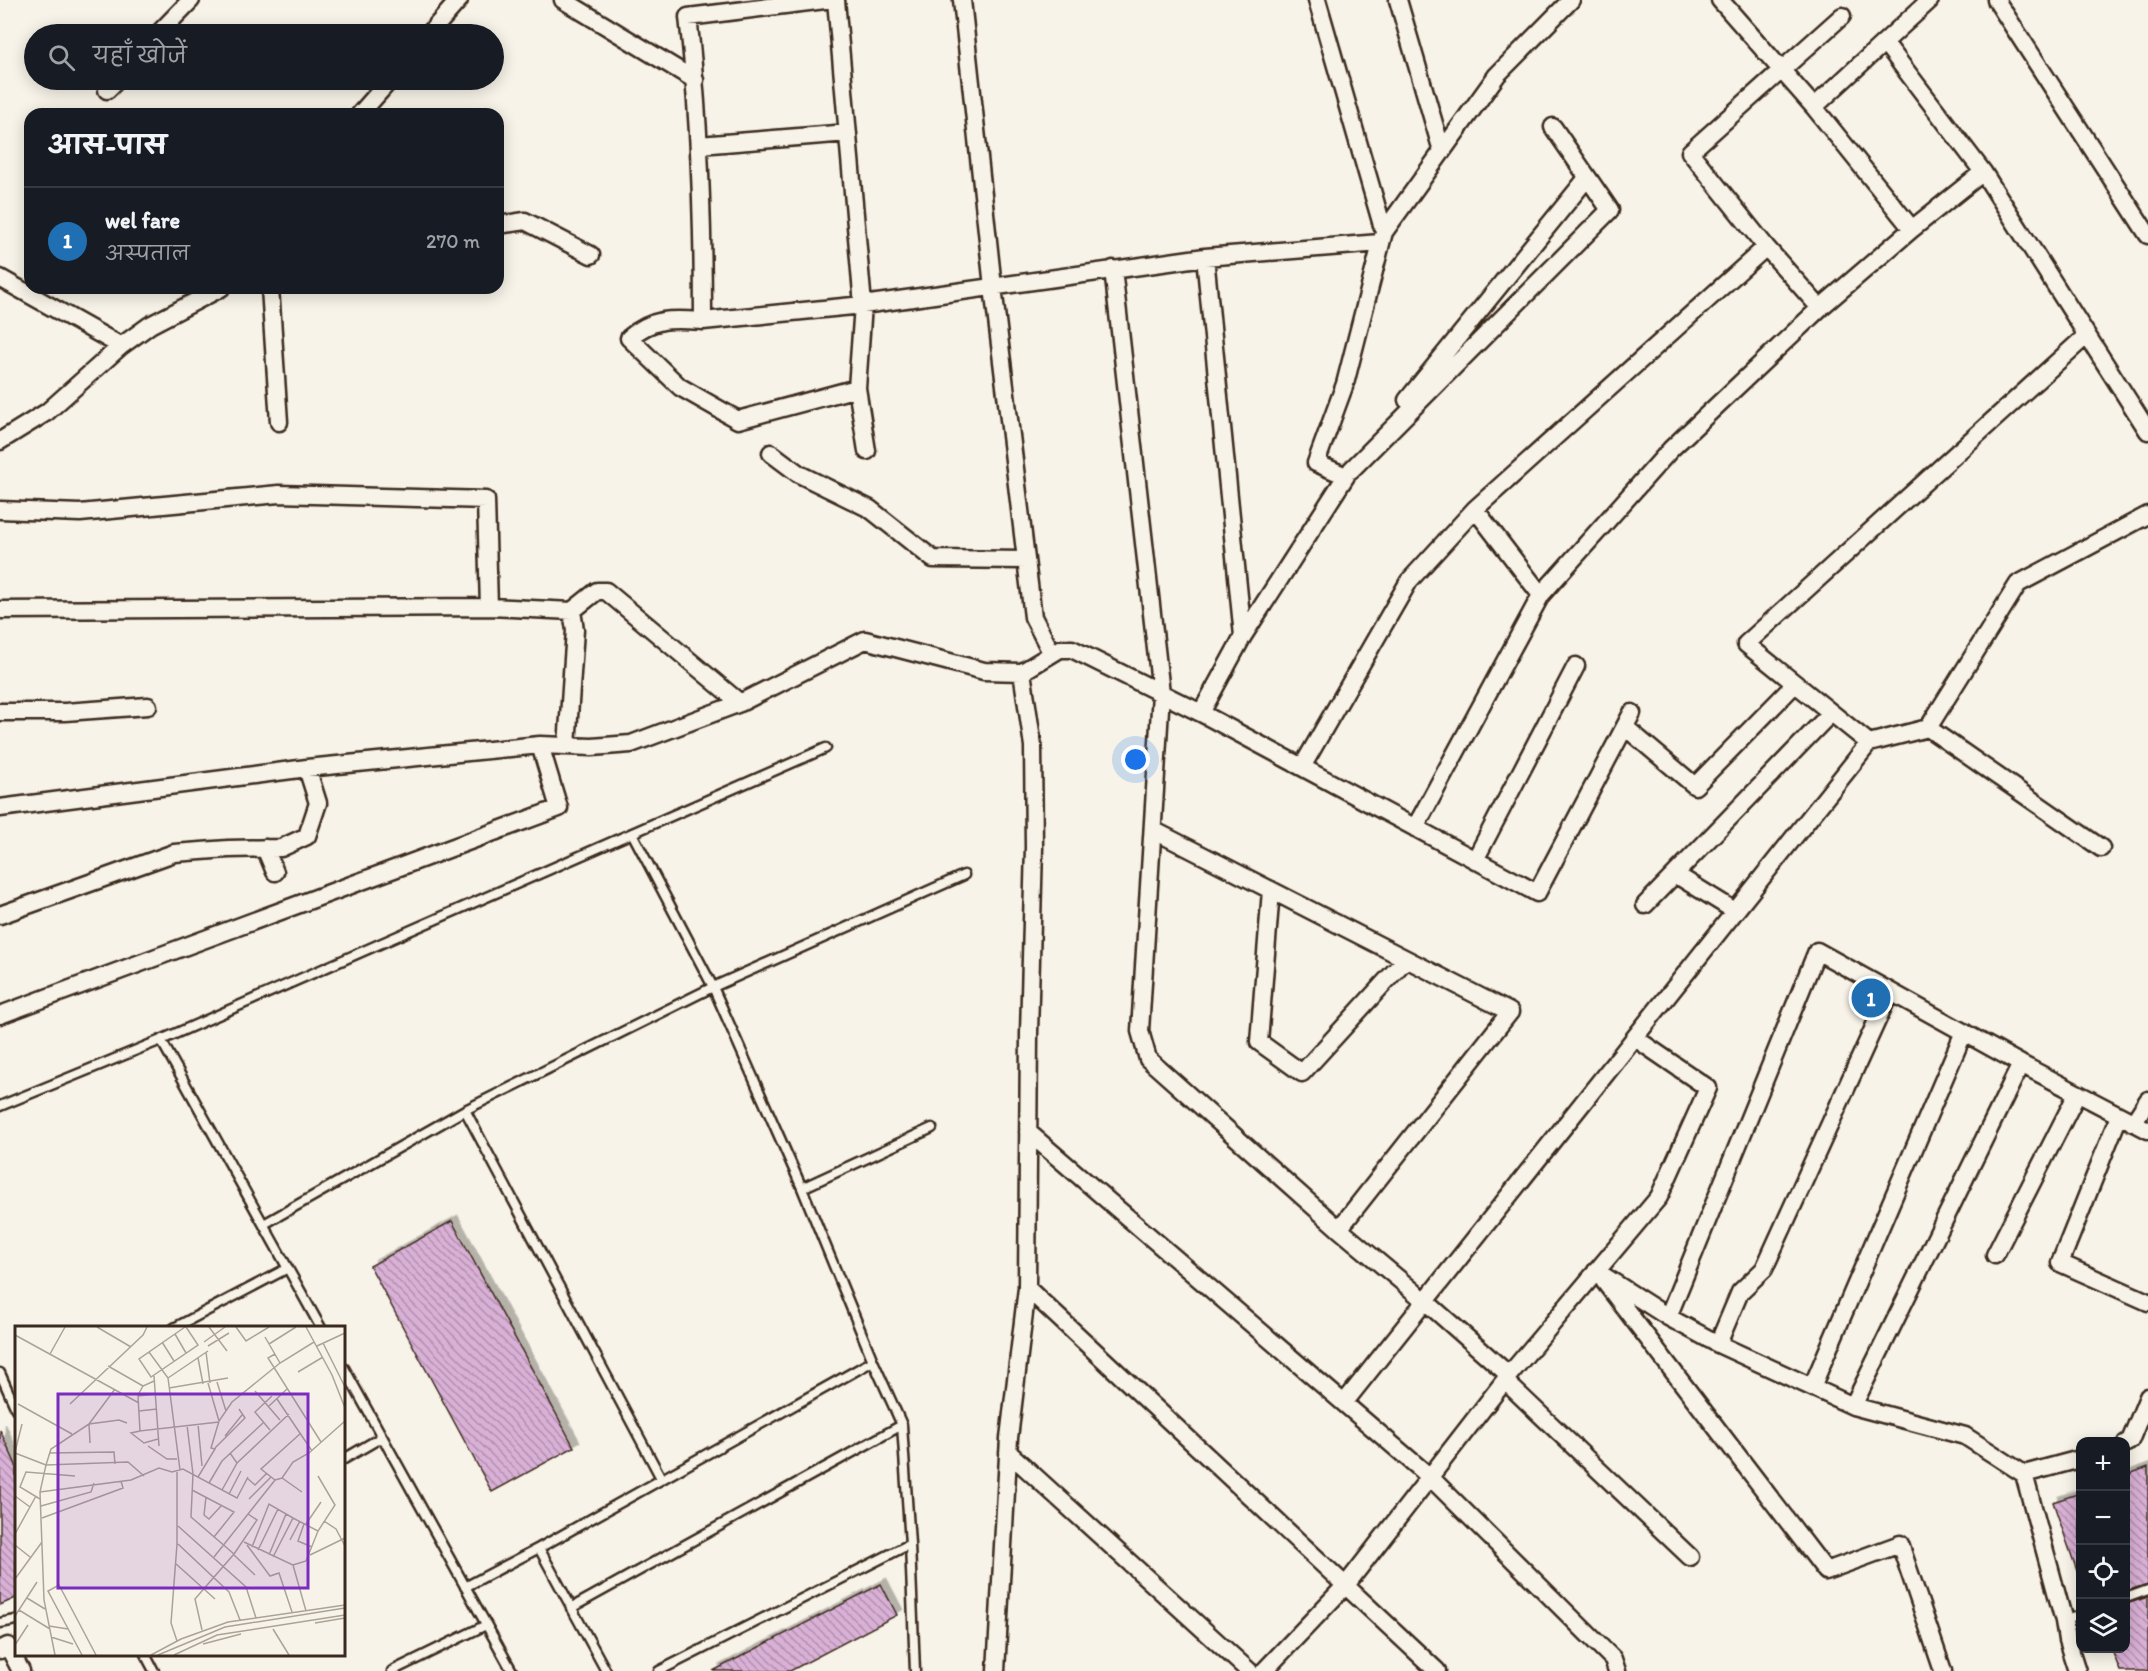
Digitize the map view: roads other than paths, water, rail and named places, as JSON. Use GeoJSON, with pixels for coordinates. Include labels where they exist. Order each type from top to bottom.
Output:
{"type":"FeatureCollection","features":[{"type":"Feature","properties":{"kind":"street"},"geometry":{"type":"LineString","coordinates":[[168,24],[191,0]]}},
{"type":"Feature","properties":{"kind":"street"},"geometry":{"type":"LineString","coordinates":[[438,24],[459,0]]}},
{"type":"Feature","properties":{"kind":"street"},"geometry":{"type":"LineString","coordinates":[[563,0],[695,80]]}},
{"type":"Feature","properties":{"kind":"street"},"geometry":{"type":"LineString","coordinates":[[698,0],[688,17],[695,80],[703,223],[703,321]]}},
{"type":"Feature","properties":{"kind":"street"},"geometry":{"type":"LineString","coordinates":[[688,17],[825,0]]}},
{"type":"Feature","properties":{"kind":"street"},"geometry":{"type":"LineString","coordinates":[[836,0],[863,305],[857,388],[867,451]]}},
{"type":"Feature","properties":{"kind":"street"},"geometry":{"type":"LineString","coordinates":[[962,0],[993,287],[1033,617],[1052,654]]}},
{"type":"Feature","properties":{"kind":"street"},"geometry":{"type":"LineString","coordinates":[[1317,0],[1382,238]]}},
{"type":"Feature","properties":{"kind":"street"},"geometry":{"type":"LineString","coordinates":[[1398,0],[1442,151]]}},
{"type":"Feature","properties":{"kind":"street"},"geometry":{"type":"LineString","coordinates":[[1348,473],[1316,463],[1346,384],[1382,238],[1497,75],[1570,0]]}},
{"type":"Feature","properties":{"kind":"street"},"geometry":{"type":"LineString","coordinates":[[1720,0],[1814,107],[1911,229]]}},
{"type":"Feature","properties":{"kind":"street"},"geometry":{"type":"LineString","coordinates":[[1814,107],[1930,0]]}},
{"type":"Feature","properties":{"kind":"street"},"geometry":{"type":"LineString","coordinates":[[1996,0],[2148,235]]}},
{"type":"Feature","properties":{"kind":"street"},"geometry":{"type":"LineString","coordinates":[[1820,308],[1766,247],[1690,152],[1842,16]]}},
{"type":"Feature","properties":{"kind":"street"},"geometry":{"type":"LineString","coordinates":[[1885,43],[1983,172],[2148,431]]}},
{"type":"Feature","properties":{"kind":"street"},"geometry":{"type":"LineString","coordinates":[[365,108],[381,90]]}},
{"type":"Feature","properties":{"kind":"street"},"geometry":{"type":"LineString","coordinates":[[1348,473],[1610,210],[1553,127]]}},
{"type":"Feature","properties":{"kind":"street"},"geometry":{"type":"LineString","coordinates":[[699,145],[848,134]]}},
{"type":"Feature","properties":{"kind":"street"},"geometry":{"type":"LineString","coordinates":[[1415,828],[1541,595],[1671,449],[1820,308],[1911,229],[1983,172]]}},
{"type":"Feature","properties":{"kind":"street"},"geometry":{"type":"LineString","coordinates":[[1201,713],[1244,636],[1348,473],[1587,178]]}},
{"type":"Feature","properties":{"kind":"street"},"geometry":{"type":"LineString","coordinates":[[504,224],[525,222],[591,255]]}},
{"type":"Feature","properties":{"kind":"street"},"geometry":{"type":"LineString","coordinates":[[857,388],[738,420],[680,387],[629,338],[643,327],[671,319],[703,321],[863,305],[1205,257],[1382,238]]}},
{"type":"Feature","properties":{"kind":"street"},"geometry":{"type":"LineString","coordinates":[[1302,767],[1409,581],[1475,509],[1766,247]]}},
{"type":"Feature","properties":{"kind":"street"},"geometry":{"type":"LineString","coordinates":[[1205,257],[1244,636]]}},
{"type":"Feature","properties":{"kind":"street"},"geometry":{"type":"LineString","coordinates":[[1113,269],[1161,693],[1140,1031],[1148,1059],[1339,1229],[1425,1301],[1690,1557]]}},
{"type":"Feature","properties":{"kind":"street"},"geometry":{"type":"LineString","coordinates":[[0,278],[24,291]]}},
{"type":"Feature","properties":{"kind":"street"},"geometry":{"type":"LineString","coordinates":[[28,294],[121,346]]}},
{"type":"Feature","properties":{"kind":"street"},"geometry":{"type":"LineString","coordinates":[[0,441],[47,412],[121,346],[150,325],[209,294]]}},
{"type":"Feature","properties":{"kind":"street"},"geometry":{"type":"LineString","coordinates":[[270,294],[279,422]]}},
{"type":"Feature","properties":{"kind":"street"},"geometry":{"type":"LineString","coordinates":[[1869,743],[1794,685],[1746,644],[2087,335]]}},
{"type":"Feature","properties":{"kind":"street"},"geometry":{"type":"LineString","coordinates":[[771,453],[799,474],[870,509],[933,559],[1026,560]]}},
{"type":"Feature","properties":{"kind":"street"},"geometry":{"type":"LineString","coordinates":[[0,510],[80,513],[279,494],[486,500],[489,607]]}},
{"type":"Feature","properties":{"kind":"street"},"geometry":{"type":"LineString","coordinates":[[1475,509],[1541,595]]}},
{"type":"Feature","properties":{"kind":"street"},"geometry":{"type":"LineString","coordinates":[[1344,1403],[1869,743],[1928,728],[2018,584],[2148,515]]}},
{"type":"Feature","properties":{"kind":"street"},"geometry":{"type":"LineString","coordinates":[[0,609],[489,607],[572,611],[597,591],[606,591],[740,703]]}},
{"type":"Feature","properties":{"kind":"street"},"geometry":{"type":"LineString","coordinates":[[567,746],[574,630],[572,611]]}},
{"type":"Feature","properties":{"kind":"street"},"geometry":{"type":"LineString","coordinates":[[0,808],[307,768],[540,745],[592,747],[631,744],[740,703],[865,640],[984,671],[1022,672],[1060,649],[1072,649],[1201,713],[1537,893],[1629,720],[1695,786],[1794,685]]}},
{"type":"Feature","properties":{"kind":"street"},"geometry":{"type":"LineString","coordinates":[[1475,860],[1576,666]]}},
{"type":"Feature","properties":{"kind":"street"},"geometry":{"type":"LineString","coordinates":[[996,1671],[1008,1452],[1027,1288],[1034,847],[1033,747],[1022,672]]}},
{"type":"Feature","properties":{"kind":"street"},"geometry":{"type":"LineString","coordinates":[[0,712],[65,712],[148,706]]}},
{"type":"Feature","properties":{"kind":"street"},"geometry":{"type":"LineString","coordinates":[[1645,905],[1831,714]]}},
{"type":"Feature","properties":{"kind":"street"},"geometry":{"type":"LineString","coordinates":[[1928,728],[2101,848]]}},
{"type":"Feature","properties":{"kind":"street"},"geometry":{"type":"LineString","coordinates":[[0,1015],[559,808],[540,745]]}},
{"type":"Feature","properties":{"kind":"street"},"geometry":{"type":"LineString","coordinates":[[0,915],[174,853],[281,848],[307,836],[318,803],[307,768]]}},
{"type":"Feature","properties":{"kind":"street"},"geometry":{"type":"LineString","coordinates":[[1153,830],[1510,1012],[1339,1229]]}},
{"type":"Feature","properties":{"kind":"street"},"geometry":{"type":"LineString","coordinates":[[265,848],[275,872]]}},
{"type":"Feature","properties":{"kind":"street"},"geometry":{"type":"LineString","coordinates":[[1675,874],[1735,911]]}},
{"type":"Feature","properties":{"kind":"street"},"geometry":{"type":"LineString","coordinates":[[1271,890],[1259,1042],[1302,1073],[1406,959]]}},
{"type":"Feature","properties":{"kind":"street"},"geometry":{"type":"LineString","coordinates":[[1668,1317],[1816,951],[2133,1123]]}},
{"type":"Feature","properties":{"kind":"street"},"geometry":{"type":"LineString","coordinates":[[1718,1344],[1740,1292],[1764,1269],[1890,992]]}},
{"type":"Feature","properties":{"kind":"street"},"geometry":{"type":"LineString","coordinates":[[1812,1387],[1964,1032]]}},
{"type":"Feature","properties":{"kind":"street"},"geometry":{"type":"LineString","coordinates":[[1264,1671],[1346,1585],[1507,1378],[1659,1197],[1708,1088],[1635,1038]]}},
{"type":"Feature","properties":{"kind":"street"},"geometry":{"type":"LineString","coordinates":[[1853,1406],[2021,1064]]}},
{"type":"Feature","properties":{"kind":"street"},"geometry":{"type":"LineString","coordinates":[[1995,1256],[2077,1094]]}},
{"type":"Feature","properties":{"kind":"street"},"geometry":{"type":"LineString","coordinates":[[2148,1100],[2133,1123],[2060,1263],[2148,1302]]}},
{"type":"Feature","properties":{"kind":"street"},"geometry":{"type":"LineString","coordinates":[[1028,1132],[1430,1477],[1613,1659],[1617,1671]]}},
{"type":"Feature","properties":{"kind":"street"},"geometry":{"type":"LineString","coordinates":[[1596,1271],[1668,1317],[1718,1344],[1853,1406],[1965,1436],[2024,1474],[2077,1671]]}},
{"type":"Feature","properties":{"kind":"street"},"geometry":{"type":"LineString","coordinates":[[1596,1271],[1826,1571],[1900,1544],[1943,1671]]}},
{"type":"Feature","properties":{"kind":"street"},"geometry":{"type":"LineString","coordinates":[[1027,1288],[1437,1671]]}},
{"type":"Feature","properties":{"kind":"street"},"geometry":{"type":"LineString","coordinates":[[2130,1441],[2148,1396]]}},
{"type":"Feature","properties":{"kind":"street"},"geometry":{"type":"LineString","coordinates":[[1008,1452],[1249,1671]]}},
{"type":"Feature","properties":{"kind":"street"},"geometry":{"type":"LineString","coordinates":[[2024,1474],[2076,1460]]}},
{"type":"Feature","properties":{"kind":"street"},"geometry":{"type":"LineString","coordinates":[[0,1650],[8,1646],[21,1671]]}},
{"type":"Feature","properties":{"kind":"lane"},"geometry":{"type":"LineString","coordinates":[[0,1106],[161,1040],[826,748]]}},
{"type":"Feature","properties":{"kind":"lane"},"geometry":{"type":"LineString","coordinates":[[632,833],[713,987],[802,1188],[873,1361],[902,1425],[915,1671]]}},
{"type":"Feature","properties":{"kind":"lane"},"geometry":{"type":"LineString","coordinates":[[264,1224],[465,1110],[713,987],[964,875]]}},
{"type":"Feature","properties":{"kind":"lane"},"geometry":{"type":"LineString","coordinates":[[161,1040],[320,1326]]}},
{"type":"Feature","properties":{"kind":"lane"},"geometry":{"type":"LineString","coordinates":[[465,1110],[661,1478]]}},
{"type":"Feature","properties":{"kind":"lane"},"geometry":{"type":"LineString","coordinates":[[802,1188],[932,1128]]}},
{"type":"Feature","properties":{"kind":"lane"},"geometry":{"type":"LineString","coordinates":[[178,1326],[288,1268]]}},
{"type":"Feature","properties":{"kind":"lane"},"geometry":{"type":"LineString","coordinates":[[465,1587],[873,1361]]}},
{"type":"Feature","properties":{"kind":"lane"},"geometry":{"type":"LineString","coordinates":[[345,1370],[512,1671]]}},
{"type":"Feature","properties":{"kind":"lane"},"geometry":{"type":"LineString","coordinates":[[0,1373],[15,1408]]}},
{"type":"Feature","properties":{"kind":"lane"},"geometry":{"type":"LineString","coordinates":[[572,1608],[902,1425]]}},
{"type":"Feature","properties":{"kind":"lane"},"geometry":{"type":"LineString","coordinates":[[345,1458],[382,1437]]}},
{"type":"Feature","properties":{"kind":"lane"},"geometry":{"type":"LineString","coordinates":[[659,1671],[910,1544]]}},
{"type":"Feature","properties":{"kind":"lane"},"geometry":{"type":"LineString","coordinates":[[539,1548],[606,1671]]}},
{"type":"Feature","properties":{"kind":"lane"},"geometry":{"type":"LineString","coordinates":[[2130,1597],[2148,1590]]}},
{"type":"Feature","properties":{"kind":"lane"},"geometry":{"type":"LineString","coordinates":[[2064,1621],[2076,1616]]}},
{"type":"Feature","properties":{"kind":"lane"},"geometry":{"type":"LineString","coordinates":[[0,1623],[15,1620]]}},
{"type":"Feature","properties":{"kind":"lane"},"geometry":{"type":"LineString","coordinates":[[392,1671],[486,1624]]}},
{"type":"Feature","properties":{"kind":"lane"},"geometry":{"type":"LineString","coordinates":[[146,1656],[153,1671]]}},
{"type":"Feature","properties":{"kind":"place","name":"wel fare"},"geometry":{"type":"Point","coordinates":[1871,998]}}]}
